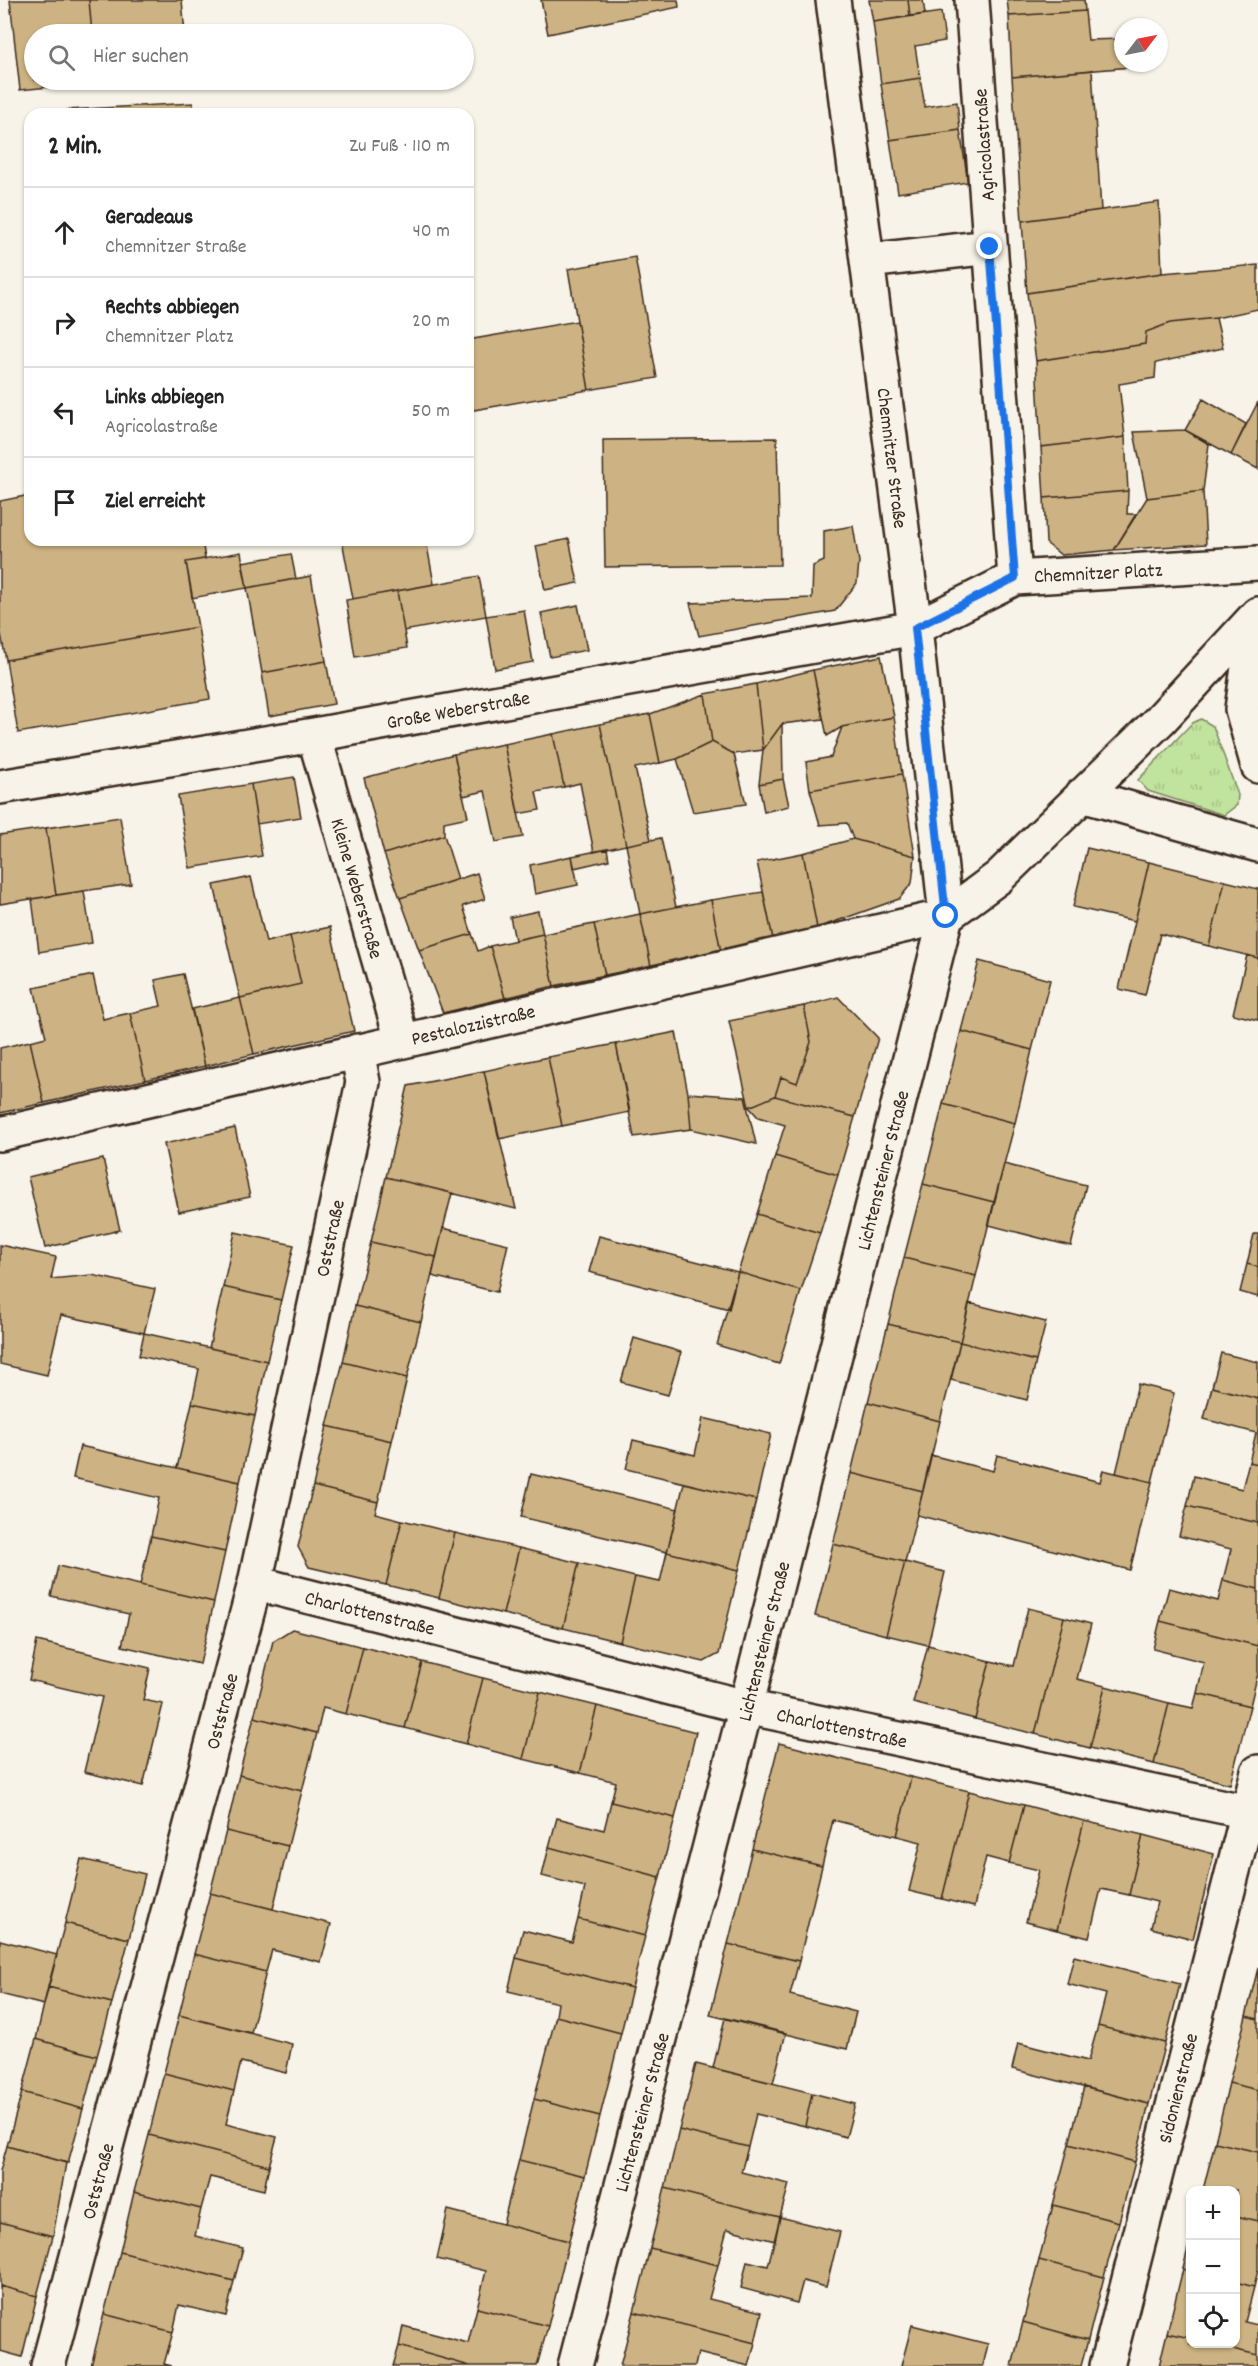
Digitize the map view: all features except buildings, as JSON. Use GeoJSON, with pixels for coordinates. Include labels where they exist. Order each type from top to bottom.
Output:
{"type":"FeatureCollection","features":[{"type":"Feature","properties":{"kind":"street","name":"Chemnitzer Straße"},"geometry":{"type":"LineString","coordinates":[[833,0],[915,628],[946,916]]}},
{"type":"Feature","properties":{"kind":"street","name":"Agricolastraße"},"geometry":{"type":"LineString","coordinates":[[972,0],[1015,578]]}},
{"type":"Feature","properties":{"kind":"street"},"geometry":{"type":"LineString","coordinates":[[867,261],[990,247]]}},
{"type":"Feature","properties":{"kind":"street","name":"Chemnitzer Platz"},"geometry":{"type":"LineString","coordinates":[[915,628],[1015,578],[1258,563]]}},
{"type":"Feature","properties":{"kind":"street"},"geometry":{"type":"LineString","coordinates":[[1256,616],[1242,709],[1258,766]]}},
{"type":"Feature","properties":{"kind":"street"},"geometry":{"type":"LineString","coordinates":[[946,916],[999,877],[1160,720],[1256,616]]}},
{"type":"Feature","properties":{"kind":"street","name":"Große Weberstraße"},"geometry":{"type":"LineString","coordinates":[[0,787],[314,735],[915,628]]}},
{"type":"Feature","properties":{"kind":"street","name":"Kleine Weberstraße"},"geometry":{"type":"LineString","coordinates":[[314,735],[402,1040]]}},
{"type":"Feature","properties":{"kind":"street"},"geometry":{"type":"LineString","coordinates":[[1082,795],[1258,845]]}},
{"type":"Feature","properties":{"kind":"street","name":"Pestalozzistraße"},"geometry":{"type":"LineString","coordinates":[[0,1134],[946,916]]}},
{"type":"Feature","properties":{"kind":"street","name":"Lichtensteiner Straße"},"geometry":{"type":"LineString","coordinates":[[575,2366],[746,1707],[946,916]]}},
{"type":"Feature","properties":{"kind":"street","name":"Oststraße"},"geometry":{"type":"LineString","coordinates":[[48,2366],[255,1583],[363,1082],[357,1051]]}},
{"type":"Feature","properties":{"kind":"street","name":"Charlottenstraße"},"geometry":{"type":"LineString","coordinates":[[255,1583],[746,1707],[1253,1813]]}},
{"type":"Feature","properties":{"kind":"street","name":"Sidonienstraße"},"geometry":{"type":"LineString","coordinates":[[1107,2366],[1253,1813],[1258,1772]]}},
{"type":"Feature","properties":{"kind":"green space"},"geometry":{"type":"Polygon","coordinates":[[[1201,719],[1213,726],[1238,795],[1237,805],[1224,815],[1148,791],[1138,780],[1192,723],[1201,719]]]}},
{"type":"Feature","properties":{"kind":"route"},"geometry":{"type":"LineString","coordinates":[[946,916],[915,628],[1015,578],[990,247]]}}]}
